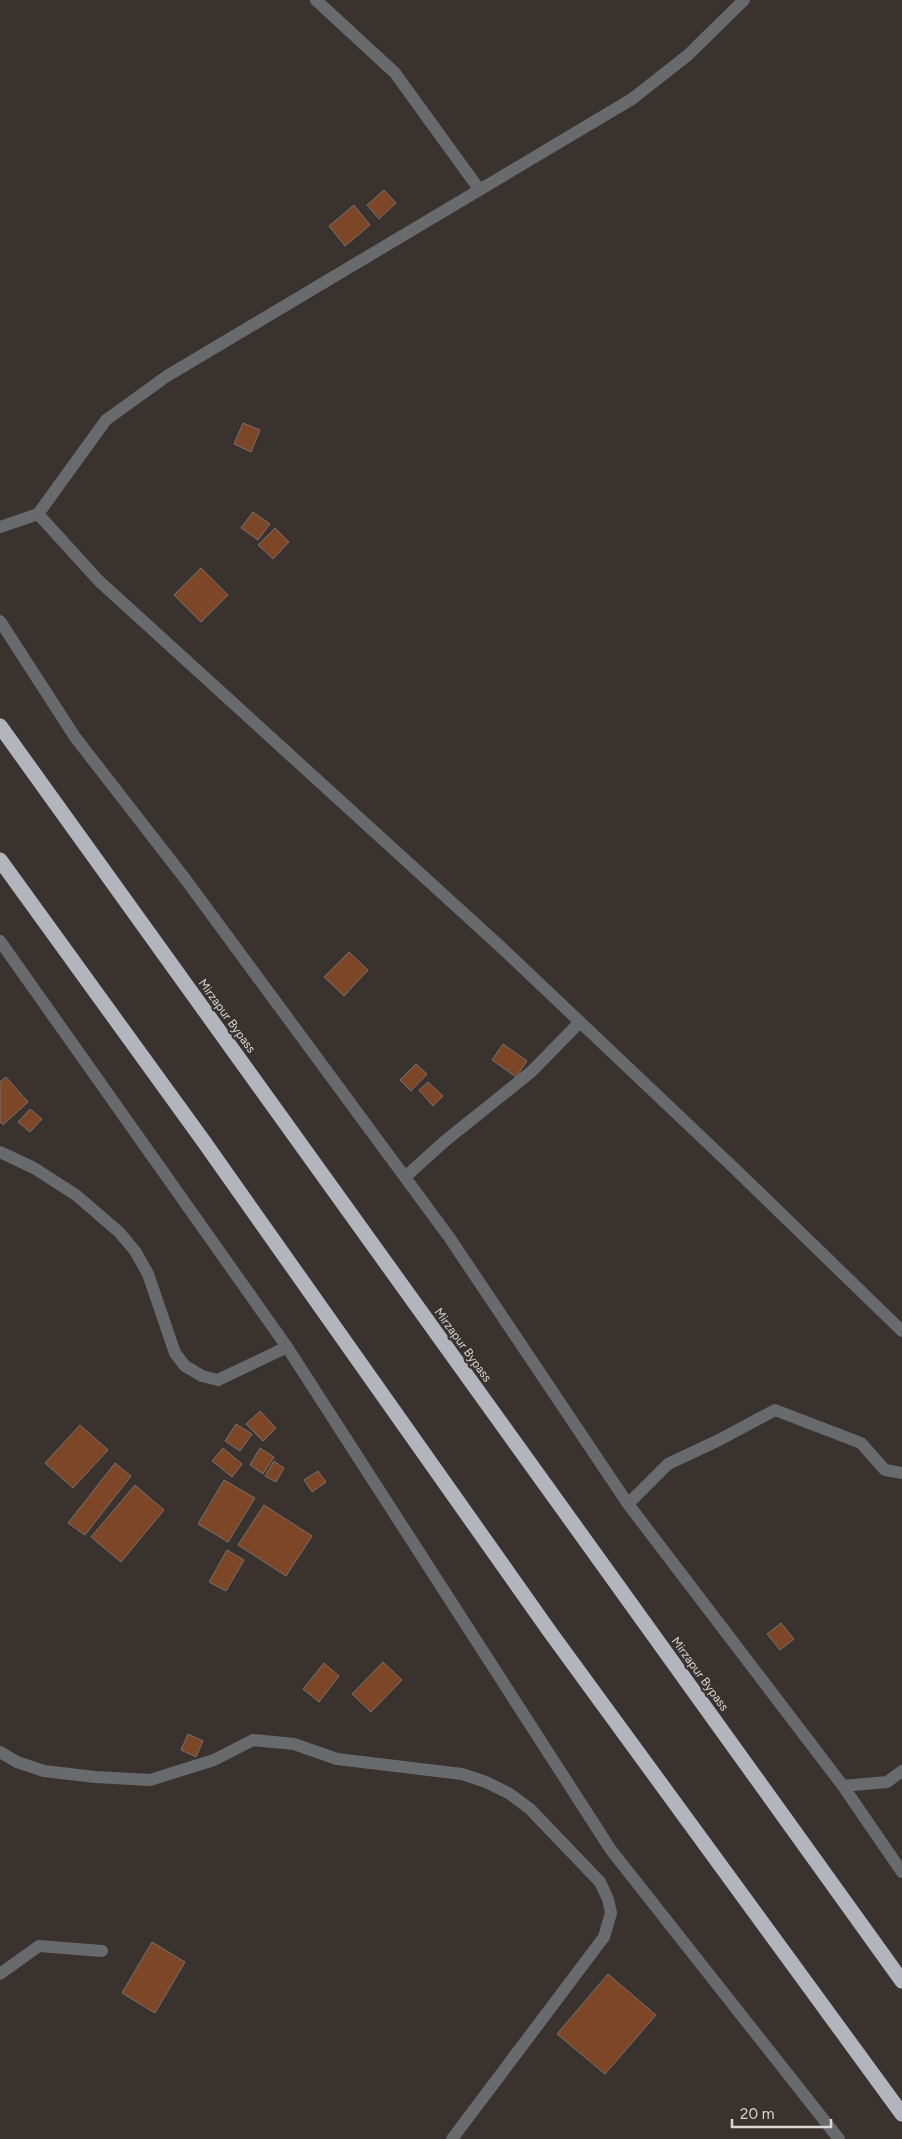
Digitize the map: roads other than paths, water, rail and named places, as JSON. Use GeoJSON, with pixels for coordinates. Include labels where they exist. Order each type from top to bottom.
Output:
{"type":"FeatureCollection","features":[{"type":"Feature","properties":{"kind":"highway","name":"Mirzapur Bypass"},"geometry":{"type":"LineString","coordinates":[[0,726],[902,1981]]}},
{"type":"Feature","properties":{"kind":"highway"},"geometry":{"type":"LineString","coordinates":[[0,860],[202,1138],[550,1632],[902,2114]]}},
{"type":"Feature","properties":{"kind":"street"},"geometry":{"type":"LineString","coordinates":[[316,0],[395,73],[479,189]]}},
{"type":"Feature","properties":{"kind":"street"},"geometry":{"type":"LineString","coordinates":[[0,526],[38,514],[106,420],[167,376],[479,189],[632,100],[688,55],[744,0]]}},
{"type":"Feature","properties":{"kind":"street"},"geometry":{"type":"LineString","coordinates":[[38,514],[99,581],[502,948],[734,1168],[902,1331]]}},
{"type":"Feature","properties":{"kind":"street"},"geometry":{"type":"LineString","coordinates":[[0,621],[75,737],[192,888],[449,1237],[628,1504],[843,1786],[902,1872]]}},
{"type":"Feature","properties":{"kind":"street"},"geometry":{"type":"LineString","coordinates":[[0,941],[287,1347],[611,1850],[839,2139]]}},
{"type":"Feature","properties":{"kind":"street"},"geometry":{"type":"LineString","coordinates":[[405,1177],[445,1141],[531,1072],[580,1022]]}},
{"type":"Feature","properties":{"kind":"street"},"geometry":{"type":"LineString","coordinates":[[0,1152],[34,1168],[76,1195],[119,1232],[135,1251],[148,1274],[175,1353],[185,1366],[202,1376],[218,1380],[287,1347]]}},
{"type":"Feature","properties":{"kind":"street"},"geometry":{"type":"LineString","coordinates":[[628,1504],[668,1464],[719,1440],[774,1410],[861,1443],[885,1470],[902,1473]]}},
{"type":"Feature","properties":{"kind":"street"},"geometry":{"type":"LineString","coordinates":[[0,1752],[17,1762],[44,1771],[95,1777],[150,1780],[214,1760],[253,1740],[294,1744],[337,1759],[462,1774],[486,1782],[510,1794],[530,1809],[600,1882],[608,1899],[611,1913],[604,1937],[452,2139]]}},
{"type":"Feature","properties":{"kind":"street"},"geometry":{"type":"LineString","coordinates":[[843,1786],[887,1782],[902,1772]]}},
{"type":"Feature","properties":{"kind":"street"},"geometry":{"type":"LineString","coordinates":[[0,1974],[39,1946],[102,1951]]}}]}
